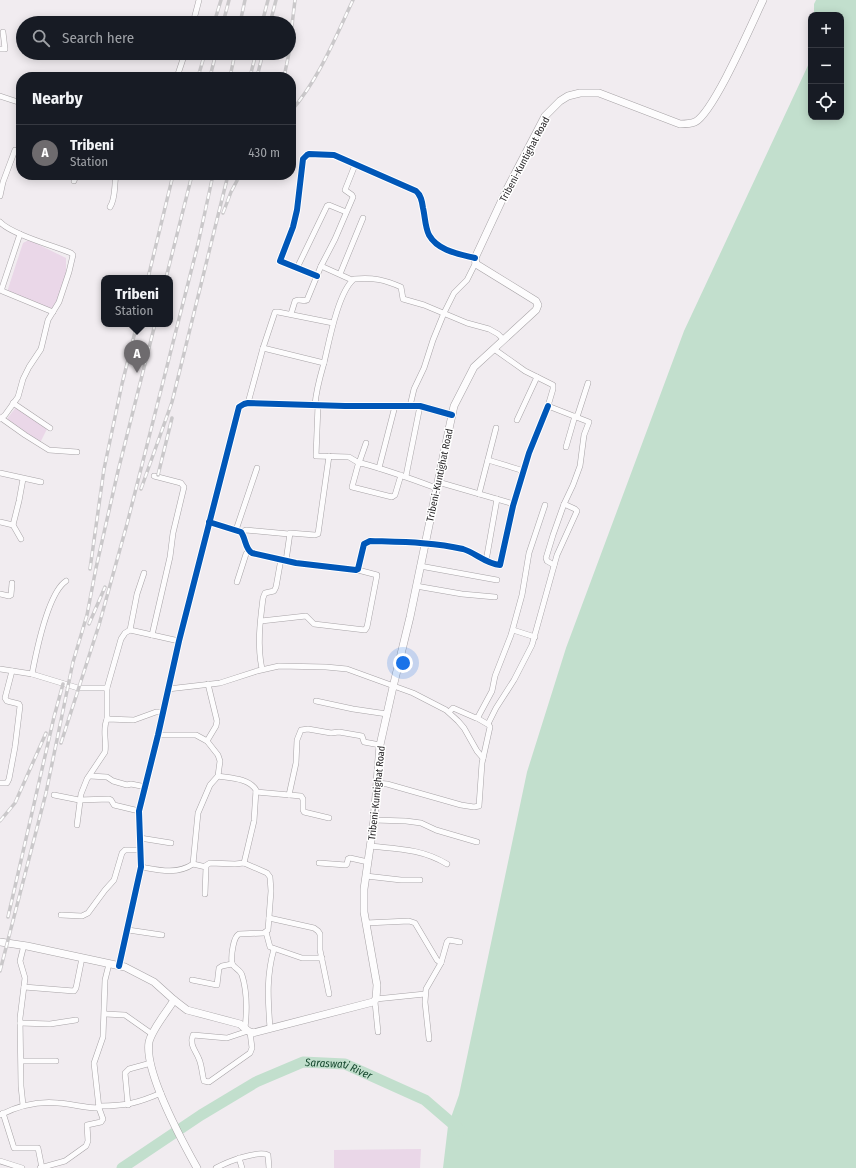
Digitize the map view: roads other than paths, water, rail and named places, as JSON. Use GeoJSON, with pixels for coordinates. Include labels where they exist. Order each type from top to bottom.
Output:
{"type":"FeatureCollection","features":[{"type":"Feature","properties":{"kind":"main road","name":"Tribeni-Kuntighat Road"},"geometry":{"type":"LineString","coordinates":[[375,1000],[377,985],[364,912],[364,889],[374,820],[380,745],[416,586],[454,406],[474,367],[536,310],[538,305],[536,301],[476,260],[508,187],[545,116],[560,101],[568,96],[580,93],[599,93],[680,124],[689,124],[696,121],[705,112],[717,93],[763,0]]}},
{"type":"Feature","properties":{"kind":"main road"},"geometry":{"type":"LineString","coordinates":[[0,942],[24,945],[125,967],[154,982],[188,1010],[240,1024],[248,1030],[270,1028],[375,1000]]}},
{"type":"Feature","properties":{"kind":"main road"},"geometry":{"type":"LineString","coordinates":[[174,1000],[152,1034],[149,1053],[156,1081],[161,1093],[197,1168]]}},
{"type":"Feature","properties":{"kind":"street"},"geometry":{"type":"LineString","coordinates":[[195,16],[199,0]]}},
{"type":"Feature","properties":{"kind":"street"},"geometry":{"type":"LineString","coordinates":[[0,49],[5,49],[3,32]]}},
{"type":"Feature","properties":{"kind":"street"},"geometry":{"type":"LineString","coordinates":[[179,72],[183,60]]}},
{"type":"Feature","properties":{"kind":"street"},"geometry":{"type":"LineString","coordinates":[[0,96],[16,101]]}},
{"type":"Feature","properties":{"kind":"street"},"geometry":{"type":"LineString","coordinates":[[0,196],[3,182],[15,150]]}},
{"type":"Feature","properties":{"kind":"street"},"geometry":{"type":"LineString","coordinates":[[317,276],[280,261],[293,227],[297,210],[303,159],[309,154],[334,155],[418,193],[422,201],[429,235],[435,242],[444,249],[476,260],[465,284],[454,293],[444,313],[424,368],[414,389],[410,406]]}},
{"type":"Feature","properties":{"kind":"street"},"geometry":{"type":"LineString","coordinates":[[291,314],[295,301],[307,300],[321,266],[335,240],[353,196],[345,190],[356,164]]}},
{"type":"Feature","properties":{"kind":"street"},"geometry":{"type":"LineString","coordinates":[[110,207],[113,200],[115,180]]}},
{"type":"Feature","properties":{"kind":"street"},"geometry":{"type":"LineString","coordinates":[[297,268],[326,206],[329,205],[346,212]]}},
{"type":"Feature","properties":{"kind":"street"},"geometry":{"type":"LineString","coordinates":[[340,274],[363,218]]}},
{"type":"Feature","properties":{"kind":"street"},"geometry":{"type":"LineString","coordinates":[[0,222],[4,226],[20,234],[73,255],[71,267],[57,307],[48,320],[41,349],[23,379],[19,395],[1,418],[30,439],[49,450],[77,452]]}},
{"type":"Feature","properties":{"kind":"street"},"geometry":{"type":"LineString","coordinates":[[20,234],[2,291],[53,312]]}},
{"type":"Feature","properties":{"kind":"street"},"geometry":{"type":"LineString","coordinates":[[321,266],[352,280]]}},
{"type":"Feature","properties":{"kind":"street"},"geometry":{"type":"LineString","coordinates":[[0,275],[6,276]]}},
{"type":"Feature","properties":{"kind":"street"},"geometry":{"type":"LineString","coordinates":[[504,340],[489,329],[467,323],[444,313],[403,299],[402,287],[386,280],[356,278],[352,280],[341,300],[333,323],[317,388],[315,455],[349,456],[359,463],[403,476],[514,504]]}},
{"type":"Feature","properties":{"kind":"street"},"geometry":{"type":"LineString","coordinates":[[248,403],[263,348],[274,314],[277,311],[333,323]]}},
{"type":"Feature","properties":{"kind":"street"},"geometry":{"type":"LineString","coordinates":[[263,348],[324,363]]}},
{"type":"Feature","properties":{"kind":"street"},"geometry":{"type":"LineString","coordinates":[[358,570],[362,546],[365,542],[370,541],[425,543],[463,549],[498,566],[501,564],[514,504],[531,445],[548,406],[554,387],[552,384],[519,367],[494,349]]}},
{"type":"Feature","properties":{"kind":"street"},"geometry":{"type":"LineString","coordinates":[[517,420],[537,377]]}},
{"type":"Feature","properties":{"kind":"street"},"geometry":{"type":"LineString","coordinates":[[566,447],[588,383]]}},
{"type":"Feature","properties":{"kind":"street"},"geometry":{"type":"LineString","coordinates":[[13,403],[50,428]]}},
{"type":"Feature","properties":{"kind":"street"},"geometry":{"type":"LineString","coordinates":[[119,966],[141,867],[139,811],[158,736],[179,641],[238,409],[242,405],[248,403],[420,406],[452,415]]}},
{"type":"Feature","properties":{"kind":"street"},"geometry":{"type":"LineString","coordinates":[[380,468],[395,406]]}},
{"type":"Feature","properties":{"kind":"street"},"geometry":{"type":"LineString","coordinates":[[366,443],[352,486],[354,488],[392,498],[395,495],[403,476],[420,406]]}},
{"type":"Feature","properties":{"kind":"street"},"geometry":{"type":"LineString","coordinates":[[548,406],[588,422],[584,435],[580,466],[564,504],[546,558],[547,561],[554,565]]}},
{"type":"Feature","properties":{"kind":"street"},"geometry":{"type":"LineString","coordinates":[[479,494],[496,428]]}},
{"type":"Feature","properties":{"kind":"street"},"geometry":{"type":"LineString","coordinates":[[209,522],[242,532],[246,530],[289,534],[291,532],[315,535],[318,534],[329,456]]}},
{"type":"Feature","properties":{"kind":"street"},"geometry":{"type":"LineString","coordinates":[[488,460],[524,470]]}},
{"type":"Feature","properties":{"kind":"street"},"geometry":{"type":"LineString","coordinates":[[236,530],[257,468]]}},
{"type":"Feature","properties":{"kind":"street"},"geometry":{"type":"LineString","coordinates":[[0,473],[41,482]]}},
{"type":"Feature","properties":{"kind":"street"},"geometry":{"type":"LineString","coordinates":[[152,635],[170,557],[184,486],[180,483],[154,476]]}},
{"type":"Feature","properties":{"kind":"street"},"geometry":{"type":"LineString","coordinates":[[21,539],[13,525],[20,501],[23,479]]}},
{"type":"Feature","properties":{"kind":"street"},"geometry":{"type":"LineString","coordinates":[[486,561],[497,499]]}},
{"type":"Feature","properties":{"kind":"street"},"geometry":{"type":"LineString","coordinates":[[377,783],[387,784],[462,805],[480,805],[483,758],[490,727],[488,724],[518,672],[535,637],[554,565],[577,511],[564,504]]}},
{"type":"Feature","properties":{"kind":"street"},"geometry":{"type":"LineString","coordinates":[[477,718],[492,691],[495,676],[513,630],[522,595],[529,553],[545,505]]}},
{"type":"Feature","properties":{"kind":"street"},"geometry":{"type":"LineString","coordinates":[[0,522],[13,525]]}},
{"type":"Feature","properties":{"kind":"street"},"geometry":{"type":"LineString","coordinates":[[242,532],[249,550],[252,553],[319,566],[358,570],[377,575],[367,627],[365,630],[314,624],[306,616],[260,621]]}},
{"type":"Feature","properties":{"kind":"street"},"geometry":{"type":"LineString","coordinates":[[262,669],[259,649],[263,598],[266,593],[274,590],[276,587],[289,534]]}},
{"type":"Feature","properties":{"kind":"street"},"geometry":{"type":"LineString","coordinates":[[237,582],[243,561],[249,550]]}},
{"type":"Feature","properties":{"kind":"street"},"geometry":{"type":"LineString","coordinates":[[420,566],[497,580]]}},
{"type":"Feature","properties":{"kind":"street"},"geometry":{"type":"LineString","coordinates":[[130,630],[137,594],[144,573]]}},
{"type":"Feature","properties":{"kind":"street"},"geometry":{"type":"LineString","coordinates":[[32,674],[39,640],[50,606],[56,592],[66,581]]}},
{"type":"Feature","properties":{"kind":"street"},"geometry":{"type":"LineString","coordinates":[[0,594],[11,595],[12,583]]}},
{"type":"Feature","properties":{"kind":"street"},"geometry":{"type":"LineString","coordinates":[[416,586],[462,594],[495,597]]}},
{"type":"Feature","properties":{"kind":"street"},"geometry":{"type":"LineString","coordinates":[[77,825],[79,800],[90,776],[105,752],[107,688],[121,639],[125,633],[130,630],[179,641]]}},
{"type":"Feature","properties":{"kind":"street"},"geometry":{"type":"LineString","coordinates":[[513,630],[535,637]]}},
{"type":"Feature","properties":{"kind":"street"},"geometry":{"type":"LineString","coordinates":[[168,689],[220,683],[262,669],[279,666],[338,668],[365,675],[413,694],[449,712],[464,728],[476,751],[483,758]]}},
{"type":"Feature","properties":{"kind":"street"},"geometry":{"type":"LineString","coordinates":[[0,669],[32,674],[78,688],[107,688]]}},
{"type":"Feature","properties":{"kind":"street"},"geometry":{"type":"LineString","coordinates":[[0,782],[7,783],[9,779],[19,712],[19,704],[7,701],[5,698],[12,671]]}},
{"type":"Feature","properties":{"kind":"street"},"geometry":{"type":"LineString","coordinates":[[208,684],[217,722],[208,741]]}},
{"type":"Feature","properties":{"kind":"street"},"geometry":{"type":"LineString","coordinates":[[316,701],[353,710],[387,714]]}},
{"type":"Feature","properties":{"kind":"street"},"geometry":{"type":"LineString","coordinates":[[449,712],[453,708],[488,724]]}},
{"type":"Feature","properties":{"kind":"street"},"geometry":{"type":"LineString","coordinates":[[107,719],[134,720],[154,712],[163,712]]}},
{"type":"Feature","properties":{"kind":"street"},"geometry":{"type":"LineString","coordinates":[[289,795],[296,763],[297,740],[301,730],[308,729],[331,733],[339,732],[362,736],[364,742],[380,745]]}},
{"type":"Feature","properties":{"kind":"street"},"geometry":{"type":"LineString","coordinates":[[158,736],[196,735],[208,741],[220,759],[218,776],[210,785],[199,808],[193,864]]}},
{"type":"Feature","properties":{"kind":"street"},"geometry":{"type":"LineString","coordinates":[[90,776],[107,777],[120,783],[146,787]]}},
{"type":"Feature","properties":{"kind":"street"},"geometry":{"type":"LineString","coordinates":[[218,776],[242,780],[250,783],[255,788],[254,821],[244,862]]}},
{"type":"Feature","properties":{"kind":"street"},"geometry":{"type":"LineString","coordinates":[[256,792],[302,797],[303,810],[306,813],[329,818]]}},
{"type":"Feature","properties":{"kind":"street"},"geometry":{"type":"LineString","coordinates":[[54,795],[79,800],[109,799],[114,805],[139,811]]}},
{"type":"Feature","properties":{"kind":"street"},"geometry":{"type":"LineString","coordinates":[[374,820],[421,823],[436,830],[477,842]]}},
{"type":"Feature","properties":{"kind":"street"},"geometry":{"type":"LineString","coordinates":[[140,838],[171,843]]}},
{"type":"Feature","properties":{"kind":"street"},"geometry":{"type":"LineString","coordinates":[[370,846],[402,849],[427,854],[447,864]]}},
{"type":"Feature","properties":{"kind":"street"},"geometry":{"type":"LineString","coordinates":[[61,915],[82,916],[88,914],[114,880],[122,853],[125,850],[141,850]]}},
{"type":"Feature","properties":{"kind":"street"},"geometry":{"type":"LineString","coordinates":[[319,863],[346,865],[348,859],[350,858],[368,862]]}},
{"type":"Feature","properties":{"kind":"street"},"geometry":{"type":"LineString","coordinates":[[141,867],[163,871],[173,871],[193,864],[197,866],[205,866],[210,864],[235,864],[244,862],[266,872],[270,877],[271,890],[269,918],[266,932],[269,946],[302,958],[322,958]]}},
{"type":"Feature","properties":{"kind":"street"},"geometry":{"type":"LineString","coordinates":[[205,866],[205,894]]}},
{"type":"Feature","properties":{"kind":"street"},"geometry":{"type":"LineString","coordinates":[[366,876],[401,880],[420,880]]}},
{"type":"Feature","properties":{"kind":"street"},"geometry":{"type":"LineString","coordinates":[[269,918],[314,928],[318,931],[320,934],[320,950],[329,994]]}},
{"type":"Feature","properties":{"kind":"street"},"geometry":{"type":"LineString","coordinates":[[366,923],[409,921],[414,923],[437,960],[441,963]]}},
{"type":"Feature","properties":{"kind":"street"},"geometry":{"type":"LineString","coordinates":[[128,930],[162,935]]}},
{"type":"Feature","properties":{"kind":"street"},"geometry":{"type":"LineString","coordinates":[[248,1030],[227,1038],[193,1036],[192,1046],[200,1062],[204,1081],[209,1082],[250,1053],[252,1048],[248,1030],[242,975],[232,964],[234,939],[236,935],[266,932]]}},
{"type":"Feature","properties":{"kind":"street"},"geometry":{"type":"LineString","coordinates":[[429,1039],[425,994],[426,987],[441,963],[448,941],[460,942]]}},
{"type":"Feature","properties":{"kind":"street"},"geometry":{"type":"LineString","coordinates":[[23,1105],[21,1086],[22,1061],[20,1023],[25,976],[20,961],[24,945]]}},
{"type":"Feature","properties":{"kind":"street"},"geometry":{"type":"LineString","coordinates":[[270,1028],[268,975],[274,949]]}},
{"type":"Feature","properties":{"kind":"street"},"geometry":{"type":"LineString","coordinates":[[24,987],[74,991],[76,988],[82,958]]}},
{"type":"Feature","properties":{"kind":"street"},"geometry":{"type":"LineString","coordinates":[[109,964],[105,980],[103,1042],[94,1063],[99,1107],[102,1121],[87,1125],[88,1141],[86,1146],[65,1161],[41,1168],[38,1148],[14,1148],[1,1114],[23,1105],[56,1103],[99,1107],[128,1105],[140,1102],[161,1093]]}},
{"type":"Feature","properties":{"kind":"street"},"geometry":{"type":"LineString","coordinates":[[192,980],[217,985],[219,968],[232,964]]}},
{"type":"Feature","properties":{"kind":"street"},"geometry":{"type":"LineString","coordinates":[[378,1032],[375,1000],[425,994]]}},
{"type":"Feature","properties":{"kind":"street"},"geometry":{"type":"LineString","coordinates":[[104,1014],[125,1015],[152,1034]]}},
{"type":"Feature","properties":{"kind":"street"},"geometry":{"type":"LineString","coordinates":[[20,1023],[50,1024],[76,1020]]}},
{"type":"Feature","properties":{"kind":"street"},"geometry":{"type":"LineString","coordinates":[[22,1061],[56,1061]]}},
{"type":"Feature","properties":{"kind":"street"},"geometry":{"type":"LineString","coordinates":[[128,1105],[125,1072],[151,1063]]}},
{"type":"Feature","properties":{"kind":"street"},"geometry":{"type":"LineString","coordinates":[[216,1168],[240,1158],[267,1154],[269,1168]]}},
{"type":"Feature","properties":{"kind":"street"},"geometry":{"type":"LineString","coordinates":[[240,1158],[242,1168]]}},
{"type":"Feature","properties":{"kind":"street"},"geometry":{"type":"LineString","coordinates":[[0,1161],[22,1168]]}},
{"type":"Feature","properties":{"kind":"waterway","name":"Saraswati River"},"geometry":{"type":"LineString","coordinates":[[122,1168],[201,1115],[256,1082],[303,1062],[345,1064],[425,1100],[461,1131]]}},
{"type":"Feature","properties":{"kind":"railway"},"geometry":{"type":"LineString","coordinates":[[216,16],[221,0]]}},
{"type":"Feature","properties":{"kind":"railway"},"geometry":{"type":"LineString","coordinates":[[225,16],[229,0]]}},
{"type":"Feature","properties":{"kind":"railway"},"geometry":{"type":"LineString","coordinates":[[242,16],[245,0]]}},
{"type":"Feature","properties":{"kind":"railway"},"geometry":{"type":"LineString","coordinates":[[264,16],[268,0]]}},
{"type":"Feature","properties":{"kind":"railway"},"geometry":{"type":"LineString","coordinates":[[272,16],[276,0]]}},
{"type":"Feature","properties":{"kind":"railway"},"geometry":{"type":"LineString","coordinates":[[293,16],[295,0]]}},
{"type":"Feature","properties":{"kind":"railway"},"geometry":{"type":"LineString","coordinates":[[296,105],[318,72],[353,0]]}},
{"type":"Feature","properties":{"kind":"railway"},"geometry":{"type":"LineString","coordinates":[[199,72],[203,60]]}},
{"type":"Feature","properties":{"kind":"railway"},"geometry":{"type":"LineString","coordinates":[[211,72],[214,60]]}},
{"type":"Feature","properties":{"kind":"railway"},"geometry":{"type":"LineString","coordinates":[[231,72],[234,60]]}},
{"type":"Feature","properties":{"kind":"railway"},"geometry":{"type":"LineString","coordinates":[[251,72],[254,60]]}},
{"type":"Feature","properties":{"kind":"railway"},"geometry":{"type":"LineString","coordinates":[[258,72],[261,60]]}},
{"type":"Feature","properties":{"kind":"railway"},"geometry":{"type":"LineString","coordinates":[[285,72],[288,60]]}},
{"type":"Feature","properties":{"kind":"railway"},"geometry":{"type":"LineString","coordinates":[[149,275],[172,180]]}},
{"type":"Feature","properties":{"kind":"railway"},"geometry":{"type":"LineString","coordinates":[[167,275],[191,180]]}},
{"type":"Feature","properties":{"kind":"railway"},"geometry":{"type":"LineString","coordinates":[[61,743],[99,625],[127,524],[198,244],[212,180]]}},
{"type":"Feature","properties":{"kind":"railway"},"geometry":{"type":"LineString","coordinates":[[141,489],[172,402],[227,180]]}},
{"type":"Feature","properties":{"kind":"railway"},"geometry":{"type":"LineString","coordinates":[[223,213],[237,180]]}},
{"type":"Feature","properties":{"kind":"railway"},"geometry":{"type":"LineString","coordinates":[[90,569],[104,469],[122,384],[136,327]]}},
{"type":"Feature","properties":{"kind":"railway"},"geometry":{"type":"LineString","coordinates":[[0,971],[46,793],[73,662],[87,615],[118,471],[154,327]]}},
{"type":"Feature","properties":{"kind":"railway"},"geometry":{"type":"LineString","coordinates":[[158,475],[172,418]]}},
{"type":"Feature","properties":{"kind":"railway"},"geometry":{"type":"LineString","coordinates":[[89,624],[105,587]]}},
{"type":"Feature","properties":{"kind":"railway"},"geometry":{"type":"LineString","coordinates":[[8,917],[63,684]]}},
{"type":"Feature","properties":{"kind":"railway"},"geometry":{"type":"LineString","coordinates":[[0,821],[15,803],[46,733]]}},
{"type":"Feature","properties":{"kind":"place","name":"Tribeni"},"geometry":{"type":"Point","coordinates":[137,373]}}]}
